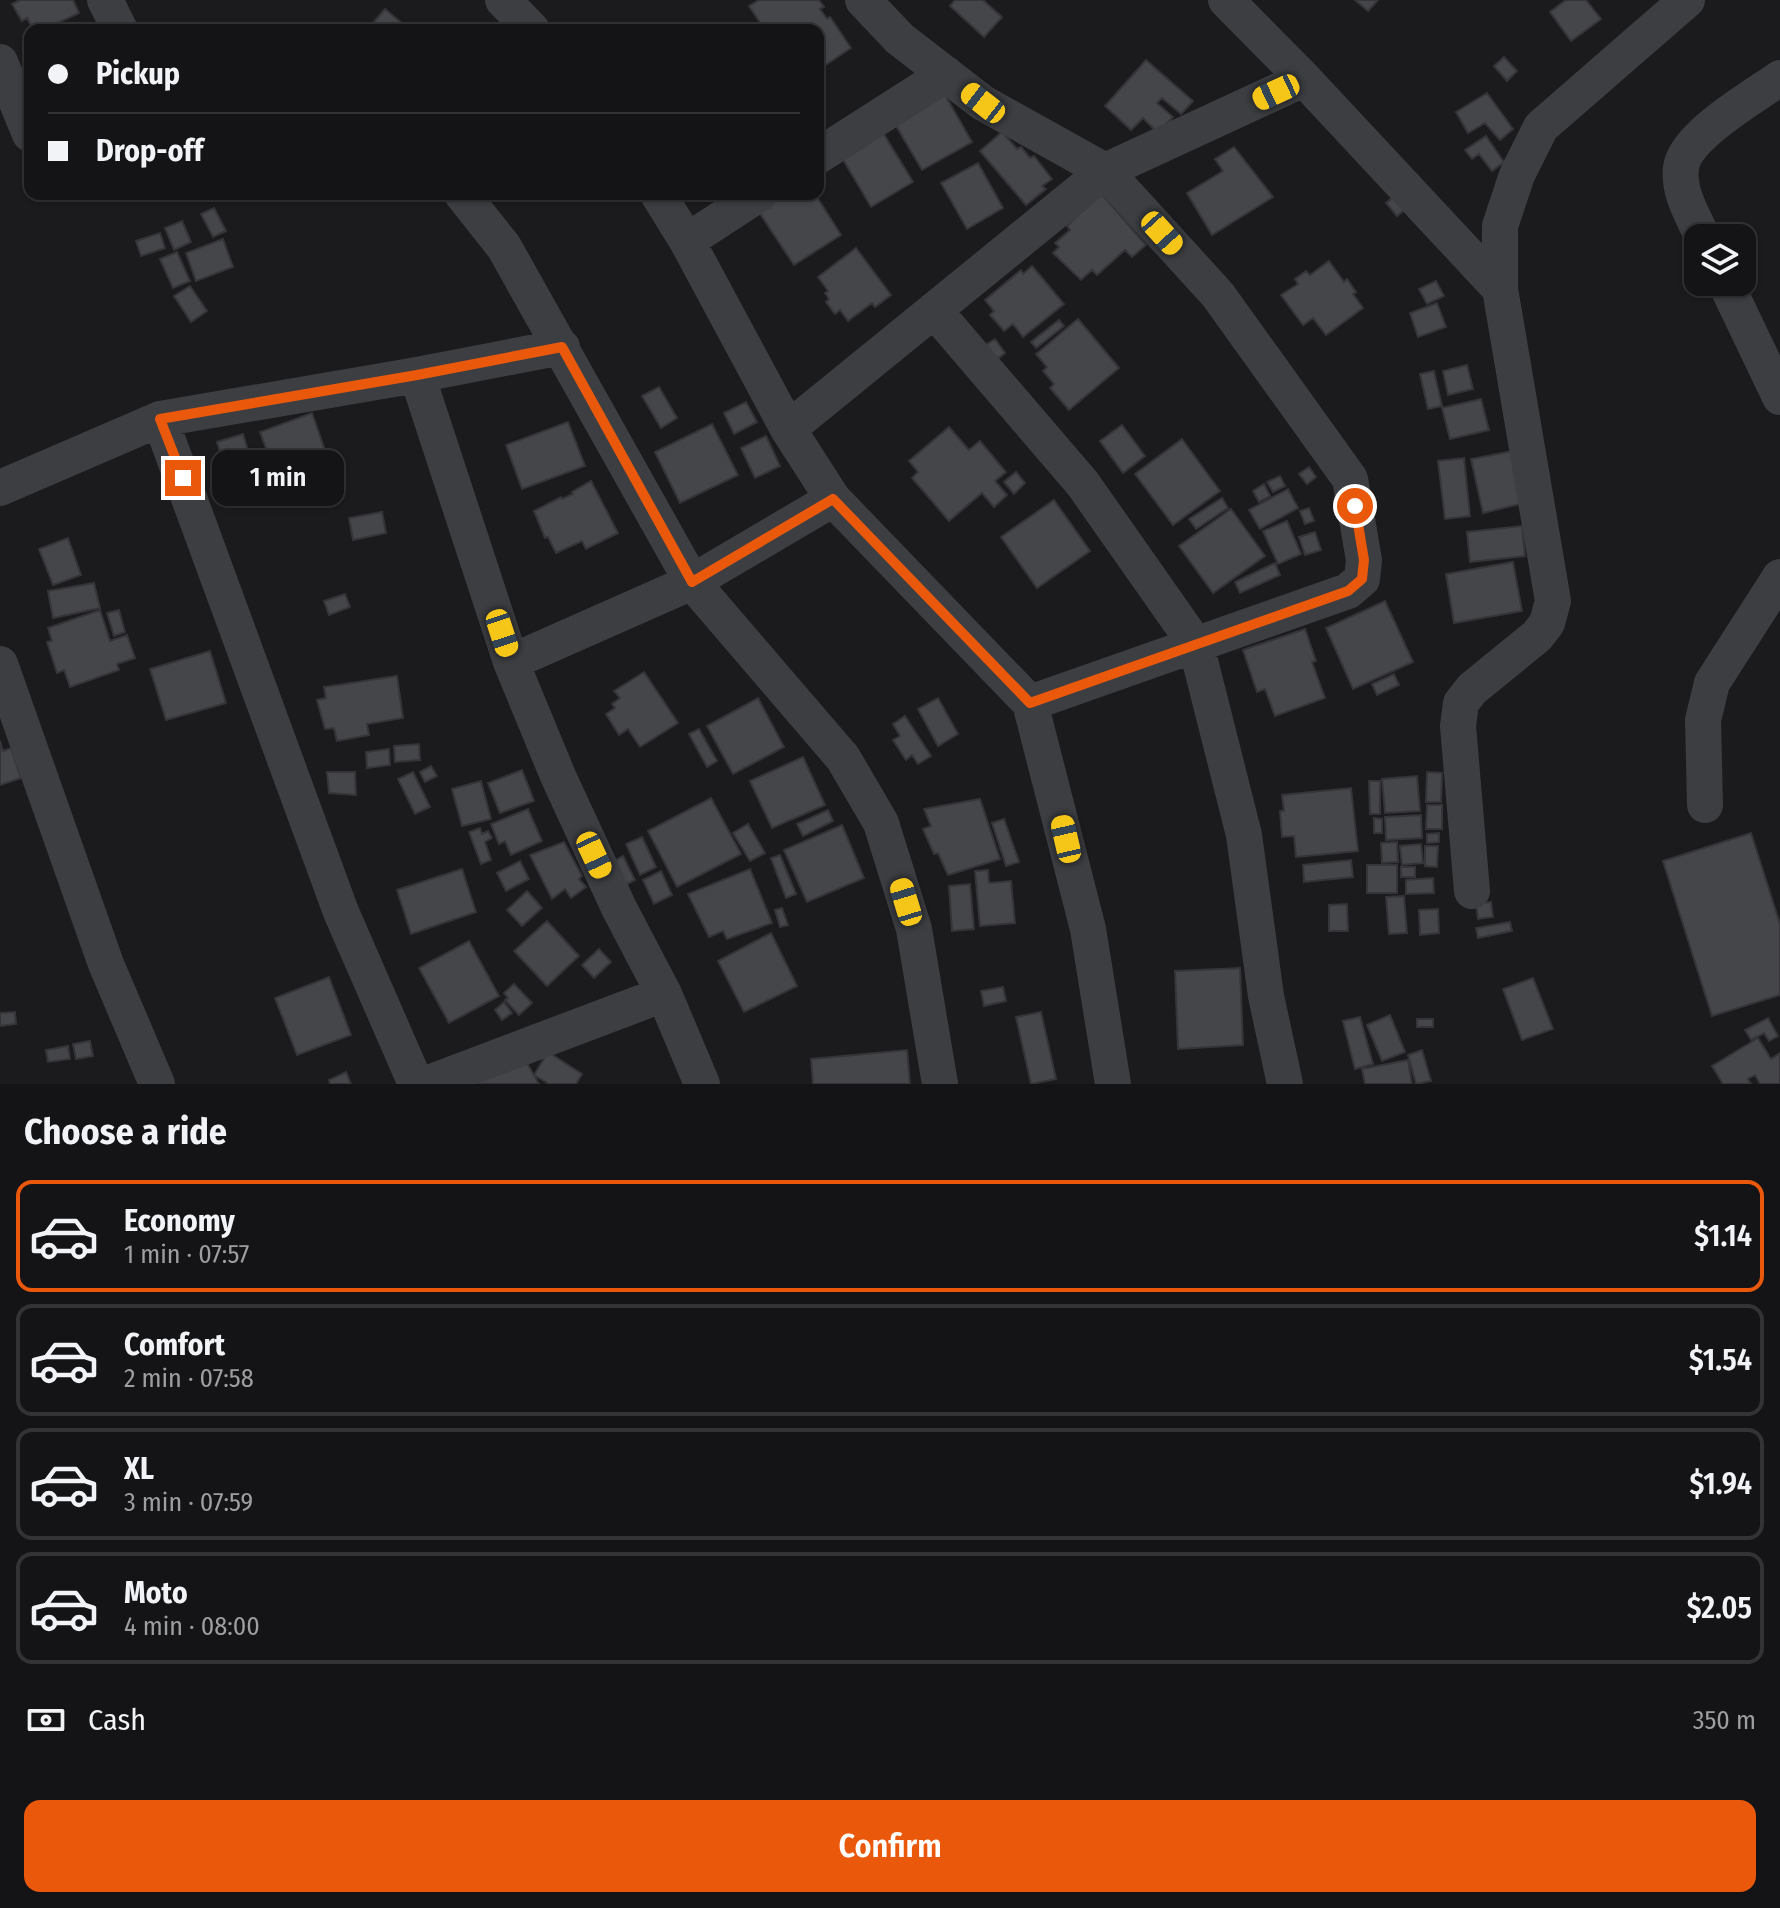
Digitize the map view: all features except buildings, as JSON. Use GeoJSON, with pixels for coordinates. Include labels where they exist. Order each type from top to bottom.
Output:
{"type":"FeatureCollection","features":[{"type":"Feature","properties":{"kind":"street"},"geometry":{"type":"LineString","coordinates":[[105,0],[117,24]]}},
{"type":"Feature","properties":{"kind":"street"},"geometry":{"type":"LineString","coordinates":[[503,0],[526,24]]}},
{"type":"Feature","properties":{"kind":"street"},"geometry":{"type":"LineString","coordinates":[[863,0],[900,39],[983,103],[1105,171],[1218,295],[1350,479],[1364,560],[1362,579],[1348,591],[1030,703]]}},
{"type":"Feature","properties":{"kind":"street"},"geometry":{"type":"LineString","coordinates":[[1226,0],[1500,289]]}},
{"type":"Feature","properties":{"kind":"street"},"geometry":{"type":"LineString","coordinates":[[1472,891],[1458,726],[1461,703],[1472,689],[1537,636],[1547,623],[1553,601],[1500,289],[1500,226],[1517,175],[1541,127],[1687,0]]}},
{"type":"Feature","properties":{"kind":"street"},"geometry":{"type":"LineString","coordinates":[[0,62],[24,120]]}},
{"type":"Feature","properties":{"kind":"street"},"geometry":{"type":"LineString","coordinates":[[824,152],[946,74]]}},
{"type":"Feature","properties":{"kind":"street"},"geometry":{"type":"LineString","coordinates":[[1696,224],[1683,196],[1681,166],[1695,140],[1780,78]]}},
{"type":"Feature","properties":{"kind":"street"},"geometry":{"type":"LineString","coordinates":[[788,429],[1105,171],[1304,79]]}},
{"type":"Feature","properties":{"kind":"street"},"geometry":{"type":"LineString","coordinates":[[467,200],[504,247],[692,582],[843,758],[881,823],[914,929],[940,1084]]}},
{"type":"Feature","properties":{"kind":"street"},"geometry":{"type":"LineString","coordinates":[[662,200],[788,429],[833,499],[1030,703],[1088,929],[1113,1084]]}},
{"type":"Feature","properties":{"kind":"street"},"geometry":{"type":"LineString","coordinates":[[687,241],[750,200]]}},
{"type":"Feature","properties":{"kind":"street"},"geometry":{"type":"LineString","coordinates":[[1732,296],[1780,397]]}},
{"type":"Feature","properties":{"kind":"street"},"geometry":{"type":"LineString","coordinates":[[934,310],[1083,484],[1196,645],[1244,835],[1266,996],[1285,1084]]}},
{"type":"Feature","properties":{"kind":"street"},"geometry":{"type":"LineString","coordinates":[[0,488],[160,419],[562,347]]}},
{"type":"Feature","properties":{"kind":"street"},"geometry":{"type":"LineString","coordinates":[[417,375],[511,662],[576,816],[706,1080]]}},
{"type":"Feature","properties":{"kind":"street"},"geometry":{"type":"LineString","coordinates":[[160,419],[206,537],[341,912],[416,1084]]}},
{"type":"Feature","properties":{"kind":"street"},"geometry":{"type":"LineString","coordinates":[[511,662],[692,582],[833,499]]}},
{"type":"Feature","properties":{"kind":"street"},"geometry":{"type":"LineString","coordinates":[[1705,805],[1703,720],[1712,683],[1780,577]]}},
{"type":"Feature","properties":{"kind":"street"},"geometry":{"type":"LineString","coordinates":[[0,664],[106,964],[157,1084]]}},
{"type":"Feature","properties":{"kind":"street"},"geometry":{"type":"LineString","coordinates":[[426,1084],[664,994]]}},
{"type":"Feature","properties":{"kind":"route"},"geometry":{"type":"LineString","coordinates":[[183,478],[160,419],[562,347],[692,582],[833,499],[1030,703],[1348,591],[1362,579],[1364,560],[1355,506]]}}]}
